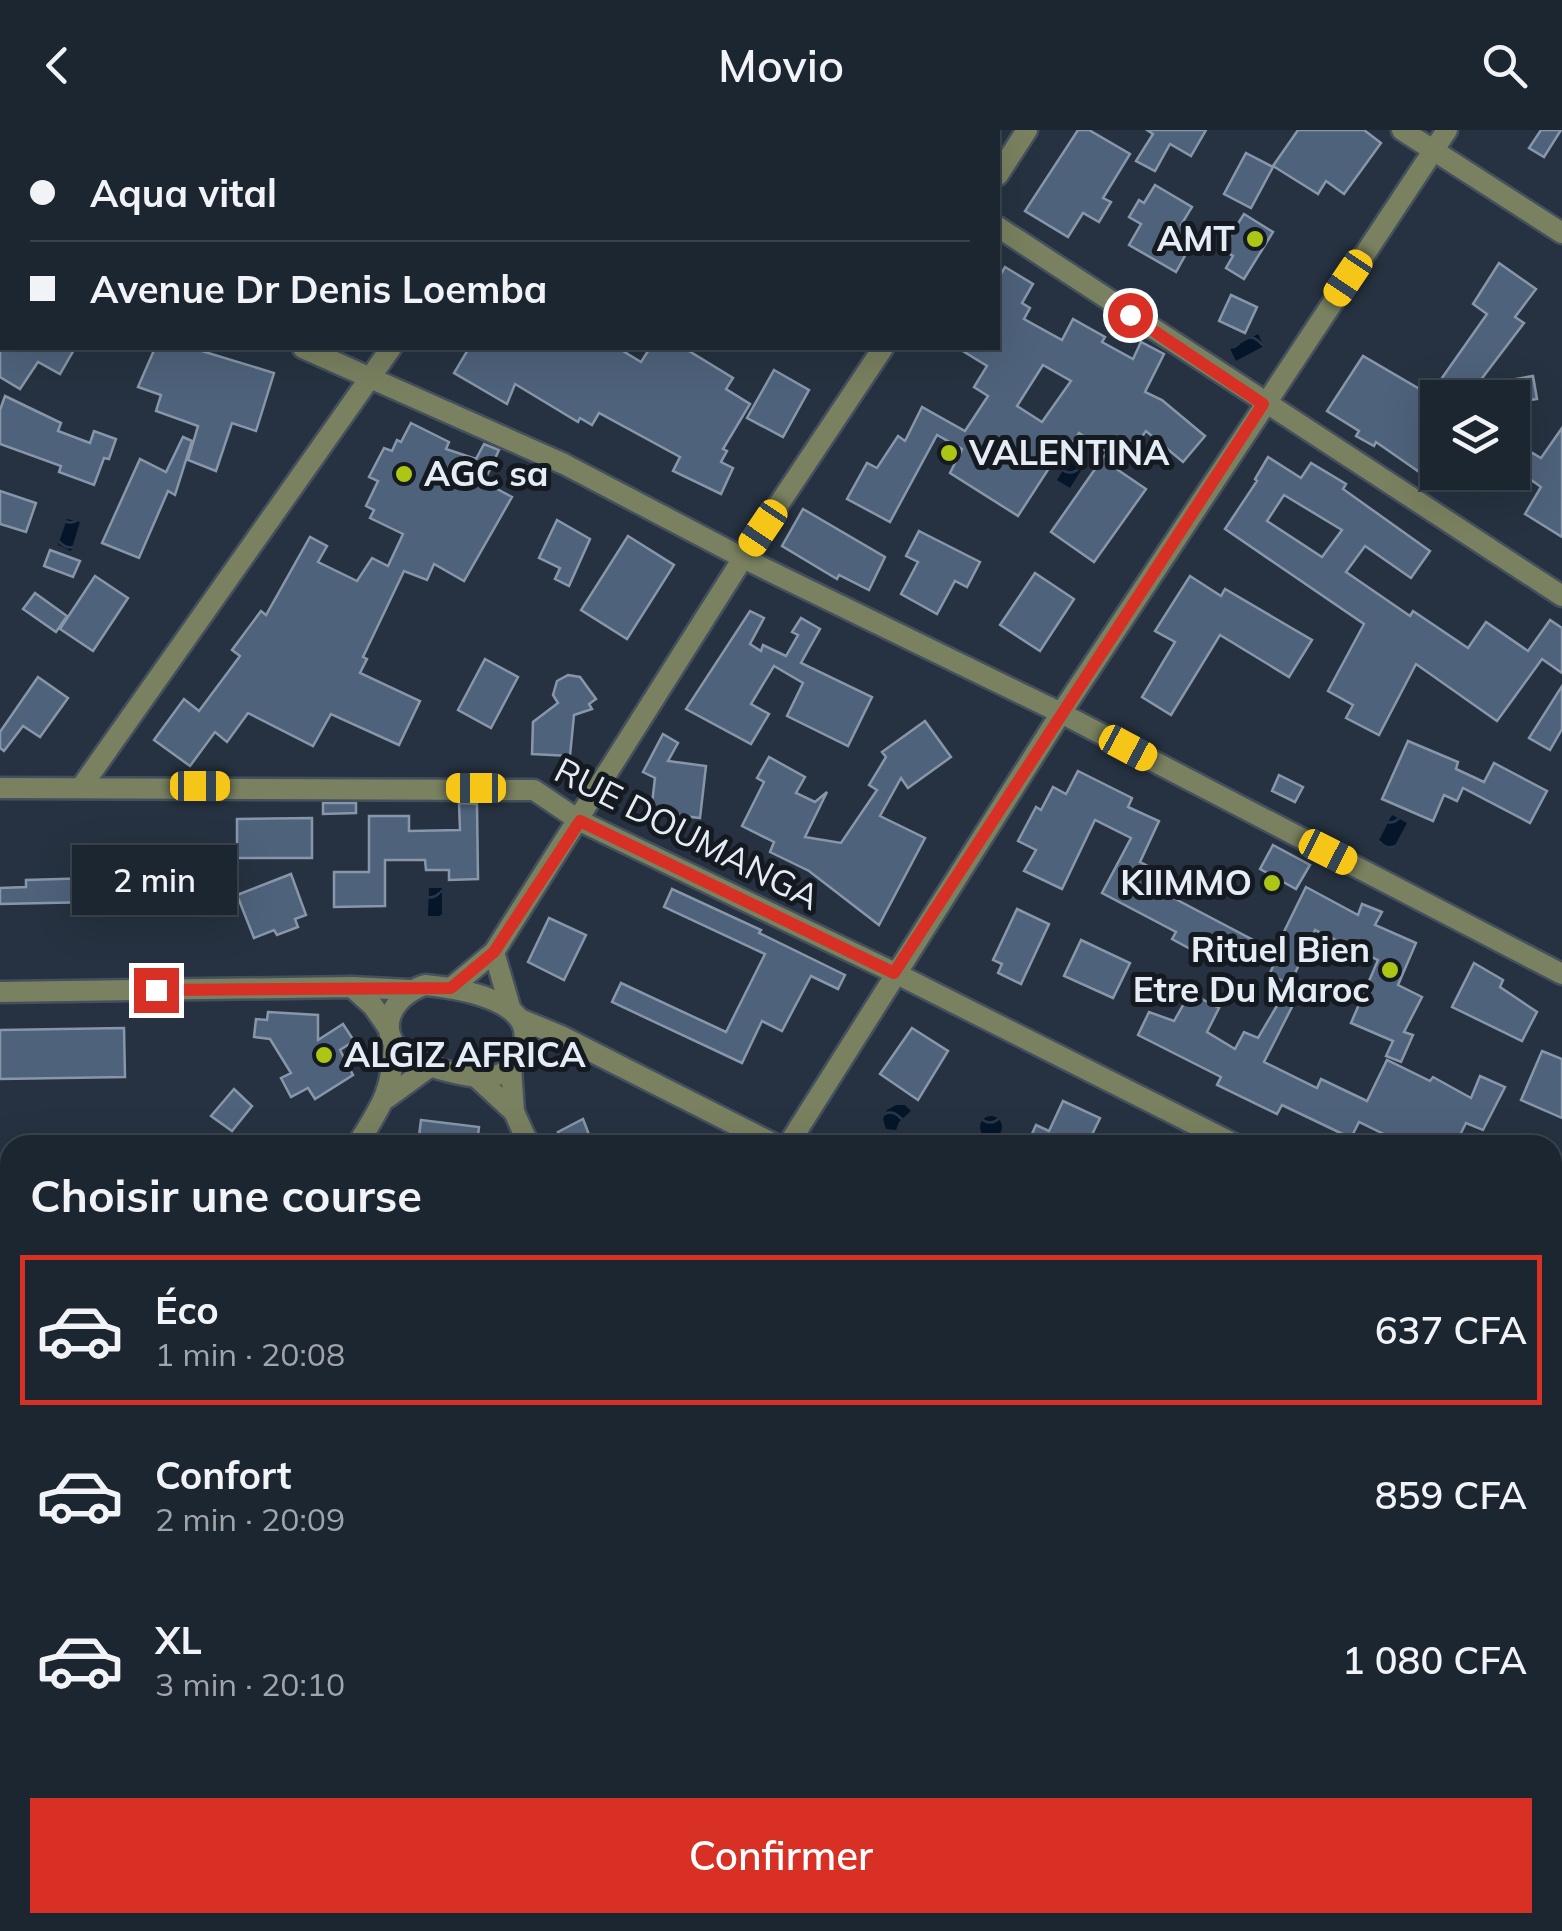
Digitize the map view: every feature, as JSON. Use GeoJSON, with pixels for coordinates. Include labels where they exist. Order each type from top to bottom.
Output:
{"type":"FeatureCollection","features":[{"type":"Feature","properties":{"kind":"street"},"geometry":{"type":"LineString","coordinates":[[1000,172],[1028,130]]}},
{"type":"Feature","properties":{"kind":"street"},"geometry":{"type":"LineString","coordinates":[[1402,130],[1562,233]]}},
{"type":"Feature","properties":{"kind":"street"},"geometry":{"type":"LineString","coordinates":[[794,1135],[1061,713],[1448,130]]}},
{"type":"Feature","properties":{"kind":"street"},"geometry":{"type":"LineString","coordinates":[[1000,228],[1263,404],[1562,596]]}},
{"type":"Feature","properties":{"kind":"street"},"geometry":{"type":"LineString","coordinates":[[308,350],[564,464],[742,558],[1061,713],[1562,974]]}},
{"type":"Feature","properties":{"kind":"street"},"geometry":{"type":"LineString","coordinates":[[82,786],[390,350]]}},
{"type":"Feature","properties":{"kind":"street"},"geometry":{"type":"LineString","coordinates":[[451,988],[494,952],[742,558],[882,350]]}},
{"type":"Feature","properties":{"kind":"street","name":"RUE DOUMANGA"},"geometry":{"type":"LineString","coordinates":[[0,788],[534,790],[580,821],[1216,1135]]}},
{"type":"Feature","properties":{"kind":"street"},"geometry":{"type":"LineString","coordinates":[[494,952],[524,1034],[517,1059],[514,1112]]}},
{"type":"Feature","properties":{"kind":"street"},"geometry":{"type":"LineString","coordinates":[[363,1135],[387,1098],[393,1073],[391,1014],[398,1000],[425,985],[496,1000],[756,1135]]}},
{"type":"Feature","properties":{"kind":"street"},"geometry":{"type":"LineString","coordinates":[[0,992],[352,987],[410,990]]}},
{"type":"Feature","properties":{"kind":"street"},"geometry":{"type":"LineString","coordinates":[[352,987],[373,1006],[407,1056],[431,1066],[488,1078],[561,1036]]}},
{"type":"Feature","properties":{"kind":"street"},"geometry":{"type":"LineString","coordinates":[[387,1098],[431,1066]]}},
{"type":"Feature","properties":{"kind":"street"},"geometry":{"type":"LineString","coordinates":[[474,1076],[514,1112],[524,1135]]}},
{"type":"Feature","properties":{"kind":"water"},"geometry":{"type":"Polygon","coordinates":[[[1258,334],[1264,346],[1236,361],[1230,349],[1258,334]]]}},
{"type":"Feature","properties":{"kind":"water"},"geometry":{"type":"Polygon","coordinates":[[[1073,454],[1087,461],[1070,488],[1057,480],[1073,454]]]}},
{"type":"Feature","properties":{"kind":"water"},"geometry":{"type":"Polygon","coordinates":[[[67,519],[80,522],[71,551],[58,545],[67,519]]]}},
{"type":"Feature","properties":{"kind":"water"},"geometry":{"type":"Polygon","coordinates":[[[1392,815],[1407,823],[1393,849],[1378,842],[1392,815]]]}},
{"type":"Feature","properties":{"kind":"water"},"geometry":{"type":"Polygon","coordinates":[[[429,888],[442,888],[442,916],[428,916],[429,888]]]}},
{"type":"Feature","properties":{"kind":"water"},"geometry":{"type":"Polygon","coordinates":[[[905,1105],[911,1111],[896,1130],[886,1129],[883,1119],[887,1110],[905,1105]]]}},
{"type":"Feature","properties":{"kind":"water"},"geometry":{"type":"Polygon","coordinates":[[[991,1116],[1001,1123],[999,1135],[983,1135],[983,1119],[991,1116]]]}},
{"type":"Feature","properties":{"kind":"building"},"geometry":{"type":"Polygon","coordinates":[[[1078,130],[1089,130],[1130,154],[1103,198],[1111,202],[1099,222],[1083,213],[1068,237],[1025,211],[1078,130]]]}},
{"type":"Feature","properties":{"kind":"building"},"geometry":{"type":"Polygon","coordinates":[[[1147,130],[1206,130],[1191,156],[1170,144],[1155,171],[1136,161],[1153,134],[1147,130]]]}},
{"type":"Feature","properties":{"kind":"building"},"geometry":{"type":"Polygon","coordinates":[[[1298,130],[1364,130],[1381,143],[1344,194],[1326,181],[1318,194],[1273,166],[1298,130]]]}},
{"type":"Feature","properties":{"kind":"building"},"geometry":{"type":"Polygon","coordinates":[[[1541,130],[1561,130],[1544,157],[1529,148],[1541,130]]]}},
{"type":"Feature","properties":{"kind":"building"},"geometry":{"type":"Polygon","coordinates":[[[1246,153],[1273,167],[1251,208],[1224,194],[1246,153]]]}},
{"type":"Feature","properties":{"kind":"building"},"geometry":{"type":"Polygon","coordinates":[[[1155,185],[1192,207],[1181,225],[1197,234],[1176,272],[1129,245],[1141,224],[1129,217],[1155,185]]]}},
{"type":"Feature","properties":{"kind":"building"},"geometry":{"type":"Polygon","coordinates":[[[1244,214],[1273,232],[1244,279],[1226,268],[1233,256],[1222,249],[1244,214]]]}},
{"type":"Feature","properties":{"kind":"building"},"geometry":{"type":"Polygon","coordinates":[[[1499,263],[1536,289],[1515,317],[1524,323],[1481,380],[1441,380],[1487,314],[1473,304],[1499,263]]]}},
{"type":"Feature","properties":{"kind":"building"},"geometry":{"type":"Polygon","coordinates":[[[1005,267],[1033,284],[1022,303],[1030,308],[1024,319],[1062,340],[1073,319],[1105,337],[1102,342],[1133,359],[1141,342],[1164,354],[1145,392],[1162,400],[1205,436],[1183,462],[1146,431],[1118,470],[1146,489],[1094,562],[1051,532],[1107,452],[1079,433],[1067,451],[1062,448],[1018,516],[950,473],[962,449],[937,435],[890,522],[847,499],[867,463],[877,468],[898,436],[905,441],[922,407],[965,431],[988,396],[974,387],[987,366],[961,350],[1000,350],[1000,276],[1005,267]],[[1043,365],[1017,406],[1042,422],[1071,381],[1043,365]]]}},
{"type":"Feature","properties":{"kind":"building"},"geometry":{"type":"Polygon","coordinates":[[[1231,295],[1257,307],[1245,333],[1219,321],[1231,295]]]}},
{"type":"Feature","properties":{"kind":"building"},"geometry":{"type":"Polygon","coordinates":[[[0,350],[74,350],[60,374],[38,362],[20,389],[0,377],[0,350]]]}},
{"type":"Feature","properties":{"kind":"building"},"geometry":{"type":"Polygon","coordinates":[[[154,350],[199,350],[274,373],[256,431],[232,423],[216,471],[188,460],[198,426],[156,411],[161,395],[138,387],[154,350]]]}},
{"type":"Feature","properties":{"kind":"building"},"geometry":{"type":"Polygon","coordinates":[[[468,350],[621,350],[641,362],[649,350],[687,350],[733,378],[726,389],[750,404],[723,449],[727,451],[721,462],[733,468],[721,494],[673,471],[680,457],[599,413],[592,425],[580,418],[578,422],[515,384],[507,404],[454,373],[468,350]]]}},
{"type":"Feature","properties":{"kind":"building"},"geometry":{"type":"Polygon","coordinates":[[[1363,356],[1420,389],[1420,473],[1376,442],[1374,446],[1356,436],[1359,431],[1327,411],[1363,356]]]}},
{"type":"Feature","properties":{"kind":"building"},"geometry":{"type":"Polygon","coordinates":[[[774,370],[809,390],[783,437],[747,418],[774,370]]]}},
{"type":"Feature","properties":{"kind":"building"},"geometry":{"type":"Polygon","coordinates":[[[1533,376],[1537,399],[1530,400],[1530,380],[1510,380],[1533,376]]]}},
{"type":"Feature","properties":{"kind":"building"},"geometry":{"type":"Polygon","coordinates":[[[5,396],[61,423],[58,431],[90,443],[94,431],[116,439],[94,485],[59,472],[61,466],[0,444],[0,410],[5,396]]]}},
{"type":"Feature","properties":{"kind":"building"},"geometry":{"type":"Polygon","coordinates":[[[411,423],[449,442],[446,449],[476,459],[484,444],[499,450],[484,482],[512,497],[464,581],[434,564],[427,580],[404,571],[363,657],[367,659],[360,673],[420,701],[399,745],[331,714],[313,746],[248,713],[227,742],[215,732],[190,766],[154,740],[184,699],[199,711],[240,656],[232,650],[261,611],[266,615],[310,537],[327,546],[318,562],[357,581],[372,558],[388,566],[403,534],[370,518],[374,510],[366,506],[378,481],[369,477],[384,448],[392,451],[411,423]]]}},
{"type":"Feature","properties":{"kind":"building"},"geometry":{"type":"Polygon","coordinates":[[[1562,428],[1562,537],[1525,514],[1541,487],[1530,479],[1530,452],[1541,458],[1562,428]]]}},
{"type":"Feature","properties":{"kind":"building"},"geometry":{"type":"Polygon","coordinates":[[[183,437],[192,441],[175,495],[168,491],[139,558],[102,543],[140,459],[166,472],[183,437]]]}},
{"type":"Feature","properties":{"kind":"building"},"geometry":{"type":"Polygon","coordinates":[[[1268,457],[1301,478],[1311,463],[1346,484],[1343,489],[1430,551],[1411,578],[1365,546],[1346,572],[1410,616],[1413,611],[1468,648],[1486,622],[1528,651],[1550,620],[1562,628],[1562,673],[1542,659],[1497,721],[1416,664],[1379,735],[1346,718],[1353,705],[1328,691],[1364,624],[1225,529],[1268,457]],[[1284,495],[1267,521],[1322,557],[1342,530],[1284,495]]]}},
{"type":"Feature","properties":{"kind":"building"},"geometry":{"type":"Polygon","coordinates":[[[0,491],[36,503],[26,532],[0,524],[0,491]]]}},
{"type":"Feature","properties":{"kind":"building"},"geometry":{"type":"Polygon","coordinates":[[[803,509],[885,557],[869,590],[839,575],[837,579],[782,546],[803,509]]]}},
{"type":"Feature","properties":{"kind":"building"},"geometry":{"type":"Polygon","coordinates":[[[557,520],[590,539],[569,586],[555,579],[560,568],[539,558],[557,520]]]}},
{"type":"Feature","properties":{"kind":"building"},"geometry":{"type":"Polygon","coordinates":[[[919,531],[980,562],[967,587],[955,581],[937,614],[901,594],[918,562],[906,556],[919,531]]]}},
{"type":"Feature","properties":{"kind":"building"},"geometry":{"type":"Polygon","coordinates":[[[628,536],[674,565],[627,639],[581,610],[628,536]]]}},
{"type":"Feature","properties":{"kind":"building"},"geometry":{"type":"Polygon","coordinates":[[[50,550],[80,561],[73,577],[44,566],[50,550]]]}},
{"type":"Feature","properties":{"kind":"building"},"geometry":{"type":"Polygon","coordinates":[[[1035,573],[1074,599],[1040,651],[1000,625],[1035,573]]]}},
{"type":"Feature","properties":{"kind":"building"},"geometry":{"type":"Polygon","coordinates":[[[95,576],[128,598],[93,651],[60,629],[95,576]]]}},
{"type":"Feature","properties":{"kind":"building"},"geometry":{"type":"Polygon","coordinates":[[[1190,576],[1221,596],[1225,589],[1312,640],[1289,677],[1220,635],[1171,715],[1142,697],[1175,642],[1155,631],[1190,576]]]}},
{"type":"Feature","properties":{"kind":"building"},"geometry":{"type":"Polygon","coordinates":[[[35,593],[67,616],[56,632],[23,609],[35,593]]]}},
{"type":"Feature","properties":{"kind":"building"},"geometry":{"type":"Polygon","coordinates":[[[750,611],[764,618],[750,644],[761,651],[763,645],[786,656],[798,635],[792,632],[801,618],[820,629],[801,663],[872,697],[848,746],[787,716],[803,683],[774,666],[751,704],[769,714],[751,744],[686,709],[750,611]]]}},
{"type":"Feature","properties":{"kind":"building"},"geometry":{"type":"Polygon","coordinates":[[[485,659],[518,677],[491,728],[458,710],[485,659]]]}},
{"type":"Feature","properties":{"kind":"building"},"geometry":{"type":"Polygon","coordinates":[[[568,675],[580,677],[596,699],[589,704],[592,709],[574,715],[570,756],[532,754],[533,722],[558,703],[553,695],[557,681],[568,675]]]}},
{"type":"Feature","properties":{"kind":"building"},"geometry":{"type":"Polygon","coordinates":[[[38,677],[68,698],[40,737],[23,726],[4,751],[0,748],[0,732],[38,677]]]}},
{"type":"Feature","properties":{"kind":"building"},"geometry":{"type":"Polygon","coordinates":[[[1562,686],[1562,729],[1550,750],[1529,738],[1562,686]]]}},
{"type":"Feature","properties":{"kind":"building"},"geometry":{"type":"Polygon","coordinates":[[[925,721],[951,757],[908,788],[901,778],[880,816],[925,838],[879,925],[809,871],[770,852],[774,842],[742,826],[764,782],[757,778],[769,757],[805,777],[796,793],[815,802],[827,792],[805,837],[841,843],[877,790],[869,785],[886,757],[882,752],[925,721]]]}},
{"type":"Feature","properties":{"kind":"building"},"geometry":{"type":"Polygon","coordinates":[[[663,734],[678,743],[668,761],[706,766],[700,818],[651,812],[655,778],[643,772],[663,734]]]}},
{"type":"Feature","properties":{"kind":"building"},"geometry":{"type":"Polygon","coordinates":[[[1408,741],[1458,762],[1456,769],[1484,782],[1494,763],[1547,791],[1530,823],[1463,788],[1457,801],[1444,795],[1433,821],[1382,799],[1408,741]]]}},
{"type":"Feature","properties":{"kind":"building"},"geometry":{"type":"Polygon","coordinates":[[[1078,771],[1132,798],[1128,807],[1159,821],[1140,862],[1174,879],[1166,894],[1257,942],[1250,955],[1215,937],[1209,948],[1200,944],[1196,952],[1172,939],[1176,932],[1102,893],[1131,838],[1095,820],[1062,889],[1024,871],[1036,850],[1018,841],[1036,807],[1041,810],[1053,787],[1066,794],[1078,771]]]}},
{"type":"Feature","properties":{"kind":"building"},"geometry":{"type":"Polygon","coordinates":[[[1279,775],[1303,787],[1295,802],[1272,791],[1279,775]]]}},
{"type":"Feature","properties":{"kind":"building"},"geometry":{"type":"Polygon","coordinates":[[[323,803],[356,803],[356,813],[323,814],[323,803]]]}},
{"type":"Feature","properties":{"kind":"building"},"geometry":{"type":"Polygon","coordinates":[[[459,803],[477,804],[478,879],[449,880],[449,870],[426,870],[425,860],[385,860],[385,906],[334,907],[334,872],[369,872],[369,816],[409,816],[409,831],[460,830],[459,803]]]}},
{"type":"Feature","properties":{"kind":"building"},"geometry":{"type":"Polygon","coordinates":[[[312,818],[312,858],[237,858],[237,819],[312,818]]]}},
{"type":"Feature","properties":{"kind":"building"},"geometry":{"type":"Polygon","coordinates":[[[1273,845],[1310,865],[1296,889],[1260,869],[1273,845]]]}},
{"type":"Feature","properties":{"kind":"building"},"geometry":{"type":"Polygon","coordinates":[[[291,874],[306,915],[295,919],[298,927],[254,938],[237,895],[291,874]]]}},
{"type":"Feature","properties":{"kind":"building"},"geometry":{"type":"Polygon","coordinates":[[[93,878],[93,902],[0,904],[0,888],[26,887],[26,880],[93,878]]]}},
{"type":"Feature","properties":{"kind":"building"},"geometry":{"type":"Polygon","coordinates":[[[154,883],[208,883],[208,906],[155,905],[154,883]]]}},
{"type":"Feature","properties":{"kind":"building"},"geometry":{"type":"Polygon","coordinates":[[[1306,887],[1358,915],[1362,904],[1382,912],[1375,925],[1416,943],[1398,985],[1422,997],[1404,1032],[1413,1035],[1401,1062],[1386,1056],[1393,1041],[1351,1023],[1378,960],[1315,930],[1290,984],[1269,975],[1277,958],[1272,956],[1306,887]]]}},
{"type":"Feature","properties":{"kind":"building"},"geometry":{"type":"Polygon","coordinates":[[[672,889],[845,975],[838,989],[811,976],[782,1031],[762,1021],[742,1063],[612,1002],[621,983],[726,1032],[765,954],[664,907],[672,889]]]}},
{"type":"Feature","properties":{"kind":"building"},"geometry":{"type":"Polygon","coordinates":[[[1017,909],[1049,924],[1021,984],[998,973],[1002,964],[993,960],[1017,909]]]}},
{"type":"Feature","properties":{"kind":"building"},"geometry":{"type":"Polygon","coordinates":[[[549,918],[586,935],[564,980],[528,962],[549,918]]]}},
{"type":"Feature","properties":{"kind":"building"},"geometry":{"type":"Polygon","coordinates":[[[1081,940],[1130,963],[1113,998],[1064,976],[1081,940]]]}},
{"type":"Feature","properties":{"kind":"building"},"geometry":{"type":"Polygon","coordinates":[[[1474,963],[1503,980],[1500,987],[1537,1012],[1522,1041],[1452,1007],[1474,963]]]}},
{"type":"Feature","properties":{"kind":"building"},"geometry":{"type":"Polygon","coordinates":[[[1285,992],[1296,999],[1264,1062],[1317,1088],[1321,1079],[1367,1101],[1387,1060],[1430,1081],[1433,1077],[1471,1098],[1480,1076],[1505,1087],[1483,1130],[1466,1123],[1460,1135],[1386,1135],[1359,1122],[1352,1135],[1345,1135],[1282,1105],[1277,1114],[1217,1085],[1221,1077],[1138,1035],[1149,1012],[1174,1021],[1190,993],[1219,1008],[1207,1032],[1235,1049],[1244,1032],[1258,1038],[1285,992]]]}},
{"type":"Feature","properties":{"kind":"building"},"geometry":{"type":"Polygon","coordinates":[[[268,1012],[318,1015],[318,1040],[343,1024],[354,1041],[340,1050],[353,1075],[315,1099],[308,1088],[291,1097],[281,1078],[291,1073],[270,1039],[254,1037],[256,1019],[267,1020],[268,1012]]]}},
{"type":"Feature","properties":{"kind":"building"},"geometry":{"type":"Polygon","coordinates":[[[124,1028],[125,1077],[0,1079],[0,1030],[124,1028]]]}},
{"type":"Feature","properties":{"kind":"building"},"geometry":{"type":"Polygon","coordinates":[[[912,1028],[948,1051],[918,1100],[880,1074],[912,1028]]]}},
{"type":"Feature","properties":{"kind":"building"},"geometry":{"type":"Polygon","coordinates":[[[1542,1051],[1562,1059],[1562,1118],[1521,1100],[1542,1051]]]}},
{"type":"Feature","properties":{"kind":"building"},"geometry":{"type":"Polygon","coordinates":[[[234,1089],[252,1106],[232,1131],[211,1116],[234,1089]]]}},
{"type":"Feature","properties":{"kind":"building"},"geometry":{"type":"Polygon","coordinates":[[[1063,1101],[1100,1118],[1092,1135],[1032,1135],[1036,1125],[1049,1131],[1063,1101]]]}},
{"type":"Feature","properties":{"kind":"building"},"geometry":{"type":"Polygon","coordinates":[[[583,1119],[589,1135],[560,1135],[558,1132],[583,1119]]]}},
{"type":"Feature","properties":{"kind":"building"},"geometry":{"type":"Polygon","coordinates":[[[421,1120],[479,1127],[478,1135],[419,1135],[421,1120]]]}},
{"type":"Feature","properties":{"kind":"place","name":"AMT"},"geometry":{"type":"Point","coordinates":[1255,239]}},
{"type":"Feature","properties":{"kind":"place","name":"VALENTINA"},"geometry":{"type":"Point","coordinates":[949,453]}},
{"type":"Feature","properties":{"kind":"place","name":"AGC sa"},"geometry":{"type":"Point","coordinates":[404,474]}},
{"type":"Feature","properties":{"kind":"place","name":"KIIMMO"},"geometry":{"type":"Point","coordinates":[1272,883]}},
{"type":"Feature","properties":{"kind":"place","name":"Rituel Bien Etre Du Maroc"},"geometry":{"type":"Point","coordinates":[1390,970]}},
{"type":"Feature","properties":{"kind":"place","name":"ALGIZ AFRICA"},"geometry":{"type":"Point","coordinates":[324,1055]}},
{"type":"Feature","properties":{"kind":"route"},"geometry":{"type":"LineString","coordinates":[[156,990],[410,990],[425,985],[451,988],[494,952],[580,821],[894,973],[1263,404],[1130,315]]}}]}
